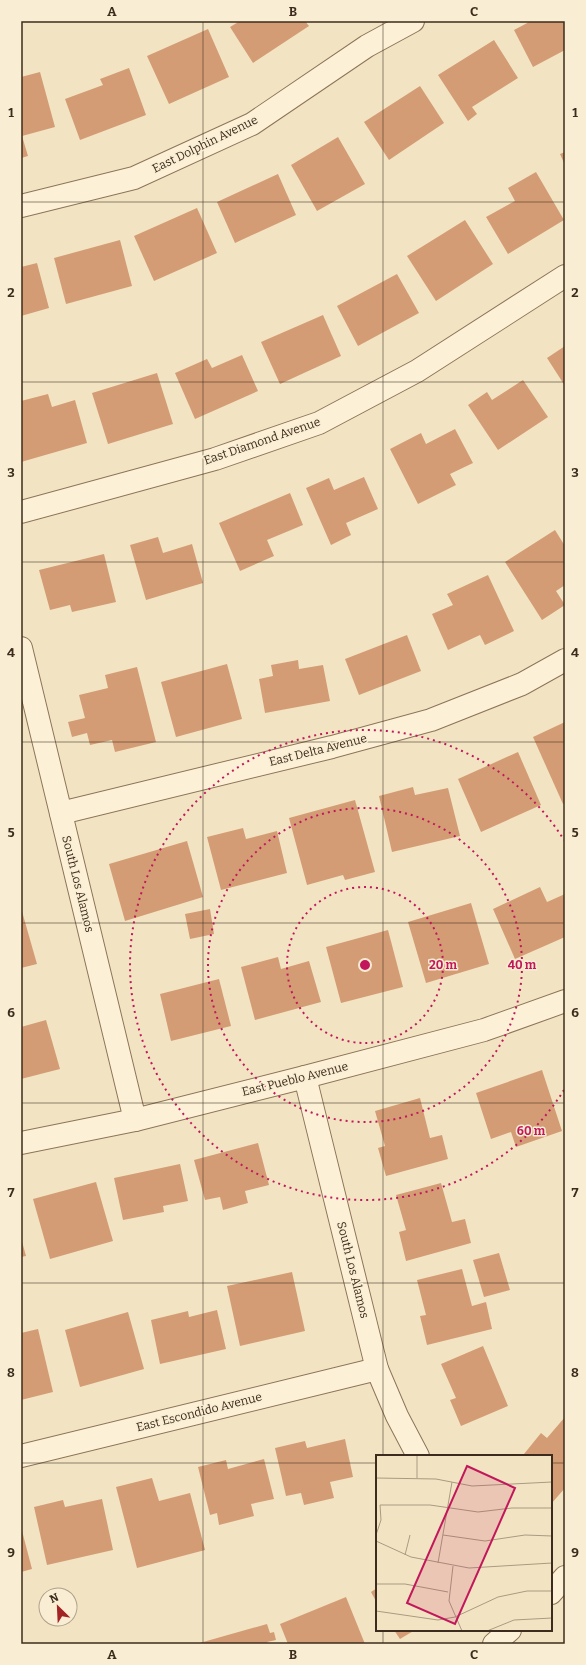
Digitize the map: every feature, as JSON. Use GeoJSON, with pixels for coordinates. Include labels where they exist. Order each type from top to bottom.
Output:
{"type":"FeatureCollection","features":[{"type":"Feature","properties":{"kind":"street","name":"East Dolphin Avenue"},"geometry":{"type":"LineString","coordinates":[[21,206],[134,178],[252,124],[367,46],[413,21]]}},
{"type":"Feature","properties":{"kind":"street","name":"East Diamond Avenue"},"geometry":{"type":"LineString","coordinates":[[21,512],[215,459],[319,423],[418,371],[565,276]]}},
{"type":"Feature","properties":{"kind":"street","name":"South Los Alamos"},"geometry":{"type":"LineString","coordinates":[[21,648],[135,1120]]}},
{"type":"Feature","properties":{"kind":"street","name":"East Delta Avenue"},"geometry":{"type":"LineString","coordinates":[[61,813],[332,747],[431,720],[522,684],[565,660]]}},
{"type":"Feature","properties":{"kind":"street","name":"East Pueblo Avenue"},"geometry":{"type":"LineString","coordinates":[[21,1144],[135,1120],[484,1030],[565,1001]]}},
{"type":"Feature","properties":{"kind":"street","name":"South Los Alamos"},"geometry":{"type":"LineString","coordinates":[[305,1077],[377,1369],[397,1416],[417,1455]]}},
{"type":"Feature","properties":{"kind":"street","name":"East Escondido Avenue"},"geometry":{"type":"LineString","coordinates":[[21,1456],[377,1369]]}},
{"type":"Feature","properties":{"kind":"street"},"geometry":{"type":"LineString","coordinates":[[494,1644],[509,1631]]}},
{"type":"Feature","properties":{"kind":"building"},"geometry":{"type":"Polygon","coordinates":[[[240,21],[305,21],[309,26],[253,63],[230,27],[240,21]]]}},
{"type":"Feature","properties":{"kind":"building"},"geometry":{"type":"Polygon","coordinates":[[[531,21],[565,21],[565,50],[533,67],[514,30],[531,21]]]}},
{"type":"Feature","properties":{"kind":"building"},"geometry":{"type":"Polygon","coordinates":[[[208,29],[229,77],[169,104],[147,56],[208,29]]]}},
{"type":"Feature","properties":{"kind":"building"},"geometry":{"type":"Polygon","coordinates":[[[494,40],[518,78],[472,107],[477,114],[468,121],[438,75],[494,40]]]}},
{"type":"Feature","properties":{"kind":"building"},"geometry":{"type":"Polygon","coordinates":[[[129,68],[146,115],[80,140],[65,99],[103,85],[100,79],[129,68]]]}},
{"type":"Feature","properties":{"kind":"building"},"geometry":{"type":"Polygon","coordinates":[[[40,72],[55,127],[22,136],[28,156],[21,158],[21,77],[40,72]]]}},
{"type":"Feature","properties":{"kind":"building"},"geometry":{"type":"Polygon","coordinates":[[[420,86],[444,123],[389,160],[364,122],[420,86]]]}},
{"type":"Feature","properties":{"kind":"building"},"geometry":{"type":"Polygon","coordinates":[[[338,137],[365,184],[317,211],[291,165],[338,137]]]}},
{"type":"Feature","properties":{"kind":"building"},"geometry":{"type":"Polygon","coordinates":[[[565,152],[565,165],[560,154],[565,152]]]}},
{"type":"Feature","properties":{"kind":"building"},"geometry":{"type":"Polygon","coordinates":[[[536,172],[564,220],[508,254],[486,217],[515,201],[508,188],[536,172]]]}},
{"type":"Feature","properties":{"kind":"building"},"geometry":{"type":"Polygon","coordinates":[[[278,174],[296,215],[235,243],[217,202],[278,174]]]}},
{"type":"Feature","properties":{"kind":"building"},"geometry":{"type":"Polygon","coordinates":[[[197,208],[217,253],[154,281],[134,236],[197,208]]]}},
{"type":"Feature","properties":{"kind":"building"},"geometry":{"type":"Polygon","coordinates":[[[465,220],[493,264],[436,301],[407,256],[465,220]]]}},
{"type":"Feature","properties":{"kind":"building"},"geometry":{"type":"Polygon","coordinates":[[[120,240],[132,286],[66,304],[54,258],[120,240]]]}},
{"type":"Feature","properties":{"kind":"building"},"geometry":{"type":"Polygon","coordinates":[[[37,263],[49,308],[21,316],[21,267],[37,263]]]}},
{"type":"Feature","properties":{"kind":"building"},"geometry":{"type":"Polygon","coordinates":[[[397,274],[419,313],[358,346],[337,306],[397,274]]]}},
{"type":"Feature","properties":{"kind":"building"},"geometry":{"type":"Polygon","coordinates":[[[323,315],[341,356],[280,384],[261,342],[323,315]]]}},
{"type":"Feature","properties":{"kind":"building"},"geometry":{"type":"Polygon","coordinates":[[[565,346],[565,386],[547,358],[565,346]]]}},
{"type":"Feature","properties":{"kind":"building"},"geometry":{"type":"Polygon","coordinates":[[[242,355],[258,391],[195,419],[175,373],[207,359],[212,368],[242,355]]]}},
{"type":"Feature","properties":{"kind":"building"},"geometry":{"type":"Polygon","coordinates":[[[157,373],[173,424],[108,444],[92,393],[157,373]]]}},
{"type":"Feature","properties":{"kind":"building"},"geometry":{"type":"Polygon","coordinates":[[[523,380],[548,417],[498,450],[468,405],[487,392],[492,400],[523,380]]]}},
{"type":"Feature","properties":{"kind":"building"},"geometry":{"type":"Polygon","coordinates":[[[48,394],[52,407],[75,400],[87,443],[21,462],[21,401],[48,394]]]}},
{"type":"Feature","properties":{"kind":"building"},"geometry":{"type":"Polygon","coordinates":[[[455,429],[473,463],[450,474],[456,485],[418,504],[390,449],[421,433],[426,444],[455,429]]]}},
{"type":"Feature","properties":{"kind":"building"},"geometry":{"type":"Polygon","coordinates":[[[364,477],[378,509],[346,523],[351,535],[331,545],[306,488],[329,478],[334,490],[364,477]]]}},
{"type":"Feature","properties":{"kind":"building"},"geometry":{"type":"Polygon","coordinates":[[[290,493],[303,525],[267,540],[274,556],[240,571],[219,523],[290,493]]]}},
{"type":"Feature","properties":{"kind":"building"},"geometry":{"type":"Polygon","coordinates":[[[555,530],[565,546],[565,585],[556,591],[565,605],[542,620],[505,562],[555,530]]]}},
{"type":"Feature","properties":{"kind":"building"},"geometry":{"type":"Polygon","coordinates":[[[158,537],[163,553],[192,544],[203,583],[146,600],[130,545],[158,537]]]}},
{"type":"Feature","properties":{"kind":"building"},"geometry":{"type":"Polygon","coordinates":[[[104,554],[116,602],[72,612],[70,605],[50,610],[39,570],[104,554]]]}},
{"type":"Feature","properties":{"kind":"building"},"geometry":{"type":"Polygon","coordinates":[[[488,575],[514,631],[485,645],[480,635],[448,650],[432,614],[453,605],[447,594],[488,575]]]}},
{"type":"Feature","properties":{"kind":"building"},"geometry":{"type":"Polygon","coordinates":[[[407,635],[421,671],[359,695],[345,659],[407,635]]]}},
{"type":"Feature","properties":{"kind":"building"},"geometry":{"type":"Polygon","coordinates":[[[298,660],[299,669],[323,665],[330,701],[265,713],[259,679],[273,676],[271,665],[298,660]]]}},
{"type":"Feature","properties":{"kind":"building"},"geometry":{"type":"Polygon","coordinates":[[[227,664],[242,719],[176,737],[161,682],[227,664]]]}},
{"type":"Feature","properties":{"kind":"building"},"geometry":{"type":"Polygon","coordinates":[[[137,667],[156,742],[115,752],[112,740],[90,745],[87,733],[72,737],[68,722],[85,718],[79,695],[108,688],[105,675],[137,667]]]}},
{"type":"Feature","properties":{"kind":"building"},"geometry":{"type":"Polygon","coordinates":[[[565,722],[565,803],[563,804],[533,737],[565,722]]]}},
{"type":"Feature","properties":{"kind":"building"},"geometry":{"type":"Polygon","coordinates":[[[518,752],[541,805],[481,832],[458,779],[518,752]]]}},
{"type":"Feature","properties":{"kind":"building"},"geometry":{"type":"Polygon","coordinates":[[[413,787],[415,795],[448,788],[460,836],[392,852],[379,796],[413,787]]]}},
{"type":"Feature","properties":{"kind":"building"},"geometry":{"type":"Polygon","coordinates":[[[355,800],[375,872],[345,880],[343,875],[307,885],[289,818],[355,800]]]}},
{"type":"Feature","properties":{"kind":"building"},"geometry":{"type":"Polygon","coordinates":[[[243,828],[246,839],[277,831],[287,873],[221,890],[207,837],[243,828]]]}},
{"type":"Feature","properties":{"kind":"building"},"geometry":{"type":"Polygon","coordinates":[[[187,841],[203,897],[125,921],[109,864],[187,841]]]}},
{"type":"Feature","properties":{"kind":"building"},"geometry":{"type":"Polygon","coordinates":[[[540,887],[547,902],[565,894],[565,937],[515,959],[493,909],[540,887]]]}},
{"type":"Feature","properties":{"kind":"building"},"geometry":{"type":"Polygon","coordinates":[[[471,903],[489,964],[426,983],[408,922],[471,903]]]}},
{"type":"Feature","properties":{"kind":"building"},"geometry":{"type":"Polygon","coordinates":[[[21,908],[37,964],[21,968],[21,908]]]}},
{"type":"Feature","properties":{"kind":"building"},"geometry":{"type":"Polygon","coordinates":[[[210,909],[214,934],[190,939],[185,914],[210,909]]]}},
{"type":"Feature","properties":{"kind":"building"},"geometry":{"type":"Polygon","coordinates":[[[388,930],[403,987],[341,1003],[326,947],[388,930]]]}},
{"type":"Feature","properties":{"kind":"building"},"geometry":{"type":"Polygon","coordinates":[[[278,957],[281,969],[309,961],[321,1002],[255,1020],[241,967],[278,957]]]}},
{"type":"Feature","properties":{"kind":"building"},"geometry":{"type":"Polygon","coordinates":[[[219,979],[231,1026],[171,1041],[160,994],[219,979]]]}},
{"type":"Feature","properties":{"kind":"building"},"geometry":{"type":"Polygon","coordinates":[[[46,1020],[60,1069],[21,1079],[21,1027],[46,1020]]]}},
{"type":"Feature","properties":{"kind":"building"},"geometry":{"type":"Polygon","coordinates":[[[542,1070],[562,1131],[516,1147],[511,1132],[491,1139],[476,1093],[542,1070]]]}},
{"type":"Feature","properties":{"kind":"building"},"geometry":{"type":"Polygon","coordinates":[[[420,1098],[430,1138],[442,1135],[448,1159],[386,1176],[378,1148],[385,1146],[375,1111],[420,1098]]]}},
{"type":"Feature","properties":{"kind":"building"},"geometry":{"type":"Polygon","coordinates":[[[258,1143],[269,1185],[245,1191],[248,1203],[223,1210],[220,1197],[205,1200],[194,1160],[258,1143]]]}},
{"type":"Feature","properties":{"kind":"building"},"geometry":{"type":"Polygon","coordinates":[[[180,1164],[188,1201],[163,1206],[164,1212],[123,1220],[114,1178],[180,1164]]]}},
{"type":"Feature","properties":{"kind":"building"},"geometry":{"type":"Polygon","coordinates":[[[96,1182],[113,1241],[50,1259],[33,1199],[96,1182]]]}},
{"type":"Feature","properties":{"kind":"building"},"geometry":{"type":"Polygon","coordinates":[[[441,1183],[452,1222],[465,1219],[471,1243],[406,1261],[399,1232],[406,1230],[396,1195],[441,1183]]]}},
{"type":"Feature","properties":{"kind":"building"},"geometry":{"type":"Polygon","coordinates":[[[21,1238],[26,1256],[21,1257],[21,1238]]]}},
{"type":"Feature","properties":{"kind":"building"},"geometry":{"type":"Polygon","coordinates":[[[499,1253],[510,1290],[484,1297],[473,1260],[499,1253]]]}},
{"type":"Feature","properties":{"kind":"building"},"geometry":{"type":"Polygon","coordinates":[[[462,1269],[472,1306],[486,1302],[492,1329],[427,1345],[420,1316],[426,1315],[417,1280],[462,1269]]]}},
{"type":"Feature","properties":{"kind":"building"},"geometry":{"type":"Polygon","coordinates":[[[292,1272],[305,1331],[240,1346],[227,1286],[292,1272]]]}},
{"type":"Feature","properties":{"kind":"building"},"geometry":{"type":"Polygon","coordinates":[[[217,1310],[226,1349],[160,1364],[151,1320],[188,1311],[189,1317],[217,1310]]]}},
{"type":"Feature","properties":{"kind":"building"},"geometry":{"type":"Polygon","coordinates":[[[128,1312],[144,1369],[80,1387],[65,1330],[128,1312]]]}},
{"type":"Feature","properties":{"kind":"building"},"geometry":{"type":"Polygon","coordinates":[[[38,1329],[53,1392],[21,1400],[21,1333],[38,1329]]]}},
{"type":"Feature","properties":{"kind":"building"},"geometry":{"type":"Polygon","coordinates":[[[483,1346],[508,1406],[461,1426],[450,1400],[456,1398],[441,1364],[483,1346]]]}},
{"type":"Feature","properties":{"kind":"building"},"geometry":{"type":"Polygon","coordinates":[[[565,1417],[565,1488],[552,1503],[552,1455],[524,1454],[541,1433],[547,1438],[565,1417]]]}},
{"type":"Feature","properties":{"kind":"building"},"geometry":{"type":"Polygon","coordinates":[[[345,1439],[353,1477],[330,1482],[334,1498],[304,1505],[301,1493],[286,1496],[275,1448],[305,1441],[307,1448],[345,1439]]]}},
{"type":"Feature","properties":{"kind":"building"},"geometry":{"type":"Polygon","coordinates":[[[264,1459],[274,1499],[251,1504],[254,1516],[219,1525],[217,1513],[210,1515],[198,1467],[226,1460],[228,1469],[264,1459]]]}},
{"type":"Feature","properties":{"kind":"building"},"geometry":{"type":"Polygon","coordinates":[[[152,1478],[159,1501],[190,1493],[205,1550],[137,1568],[116,1487],[152,1478]]]}},
{"type":"Feature","properties":{"kind":"building"},"geometry":{"type":"Polygon","coordinates":[[[102,1499],[113,1550],[47,1565],[34,1507],[63,1500],[65,1507],[102,1499]]]}},
{"type":"Feature","properties":{"kind":"building"},"geometry":{"type":"Polygon","coordinates":[[[21,1527],[32,1569],[21,1572],[21,1527]]]}},
{"type":"Feature","properties":{"kind":"building"},"geometry":{"type":"Polygon","coordinates":[[[376,1589],[376,1601],[371,1592],[376,1589]]]}},
{"type":"Feature","properties":{"kind":"building"},"geometry":{"type":"Polygon","coordinates":[[[346,1597],[365,1644],[288,1644],[280,1624],[346,1597]]]}},
{"type":"Feature","properties":{"kind":"building"},"geometry":{"type":"Polygon","coordinates":[[[267,1624],[270,1633],[274,1632],[276,1640],[267,1642],[268,1644],[196,1644],[267,1624]]]}},
{"type":"Feature","properties":{"kind":"building"},"geometry":{"type":"Polygon","coordinates":[[[395,1631],[413,1631],[400,1639],[395,1631]]]}}]}
